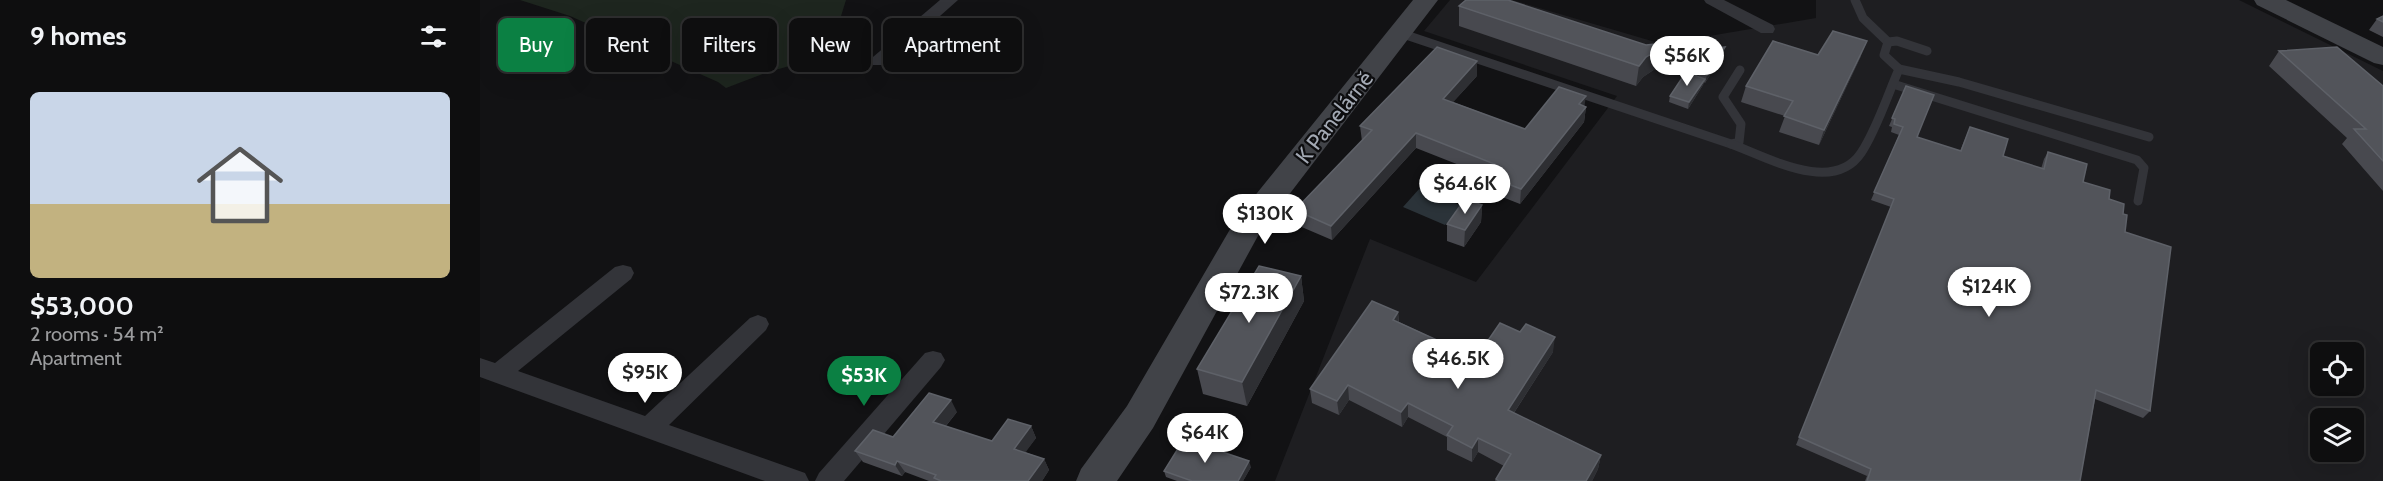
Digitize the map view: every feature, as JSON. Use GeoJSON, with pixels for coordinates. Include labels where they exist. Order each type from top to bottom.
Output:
{"type":"FeatureCollection","features":[{"type":"Feature","properties":{"kind":"street"},"geometry":{"type":"LineString","coordinates":[[879,61],[950,0]]}},
{"type":"Feature","properties":{"kind":"street","name":"K Panelárně"},"geometry":{"type":"LineString","coordinates":[[1095,481],[1140,417],[1247,227],[1426,0]]}},
{"type":"Feature","properties":{"kind":"street"},"geometry":{"type":"LineString","coordinates":[[1712,0],[1767,29]]}},
{"type":"Feature","properties":{"kind":"street"},"geometry":{"type":"LineString","coordinates":[[2266,0],[2383,57]]}},
{"type":"Feature","properties":{"kind":"street"},"geometry":{"type":"LineString","coordinates":[[489,371],[623,273]]}},
{"type":"Feature","properties":{"kind":"street"},"geometry":{"type":"LineString","coordinates":[[649,428],[758,324]]}},
{"type":"Feature","properties":{"kind":"street"},"geometry":{"type":"LineString","coordinates":[[828,481],[933,360]]}},
{"type":"Feature","properties":{"kind":"street"},"geometry":{"type":"LineString","coordinates":[[489,371],[796,481]]}},
{"type":"Feature","properties":{"kind":"lane"},"geometry":{"type":"LineString","coordinates":[[1855,0],[1856,9],[1860,15],[1888,42],[1897,42],[1927,51]]}},
{"type":"Feature","properties":{"kind":"lane"},"geometry":{"type":"LineString","coordinates":[[1400,33],[1811,171],[1841,171],[1853,163],[1862,152],[1899,69]]}},
{"type":"Feature","properties":{"kind":"lane"},"geometry":{"type":"LineString","coordinates":[[1888,42],[1884,55],[1899,69],[1959,82],[2149,137]]}},
{"type":"Feature","properties":{"kind":"lane"},"geometry":{"type":"LineString","coordinates":[[1731,144],[1739,142],[1742,134],[1741,126],[1734,109],[1723,100],[1723,97],[1740,70]]}},
{"type":"Feature","properties":{"kind":"lane"},"geometry":{"type":"LineString","coordinates":[[1893,84],[2137,160],[2144,168],[2138,201]]}},
{"type":"Feature","properties":{"kind":"shaded area"},"geometry":{"type":"Polygon","coordinates":[[[520,0],[846,0],[840,18],[789,18],[789,66],[777,69],[777,18],[682,18],[682,66],[670,61],[670,18],[586,18],[586,23],[520,0]]]}},
{"type":"Feature","properties":{"kind":"shaded area"},"geometry":{"type":"Polygon","coordinates":[[[1450,0],[1512,0],[1662,44],[1816,18],[1816,0],[2239,0],[2383,71],[2383,481],[1275,481],[1370,239],[1476,282],[1617,96],[1424,31],[1450,0]]]}},
{"type":"Feature","properties":{"kind":"shaded area"},"geometry":{"type":"Polygon","coordinates":[[[696,72],[768,72],[726,88],[696,72]]]}},
{"type":"Feature","properties":{"kind":"shaded area"},"geometry":{"type":"Polygon","coordinates":[[[1420,188],[1462,206],[1445,225],[1403,207],[1420,188]]]}},
{"type":"Feature","properties":{"kind":"building"},"geometry":{"type":"Polygon","coordinates":[[[1466,0],[1508,0],[1646,45],[1656,44],[1653,47],[1659,49],[1646,57],[1639,66],[1459,6],[1466,0]]]}},
{"type":"Feature","properties":{"kind":"building"},"geometry":{"type":"Polygon","coordinates":[[[1833,31],[1867,41],[1824,130],[1784,116],[1793,101],[1746,86],[1773,41],[1818,55],[1833,31]]]}},
{"type":"Feature","properties":{"kind":"building"},"geometry":{"type":"Polygon","coordinates":[[[1437,47],[1477,61],[1443,99],[1525,129],[1559,87],[1586,96],[1579,104],[1586,107],[1521,189],[1487,176],[1497,165],[1416,133],[1331,226],[1295,210],[1372,130],[1360,126],[1437,47]]]}},
{"type":"Feature","properties":{"kind":"building"},"geometry":{"type":"Polygon","coordinates":[[[1725,47],[1707,75],[1685,52],[1725,47]]]}},
{"type":"Feature","properties":{"kind":"building"},"geometry":{"type":"Polygon","coordinates":[[[2337,47],[2383,86],[2383,161],[2354,129],[2366,129],[2279,51],[2337,47]]]}},
{"type":"Feature","properties":{"kind":"building"},"geometry":{"type":"Polygon","coordinates":[[[1686,72],[1705,79],[1689,102],[1670,96],[1686,72]]]}},
{"type":"Feature","properties":{"kind":"building"},"geometry":{"type":"Polygon","coordinates":[[[1906,86],[1934,95],[1917,137],[1961,151],[1970,127],[2008,139],[2003,156],[2044,169],[2048,152],[2087,164],[2083,182],[2110,190],[2109,199],[2124,204],[2123,214],[2127,215],[2125,232],[2171,247],[2150,411],[2096,390],[2080,481],[1867,481],[1871,469],[1799,437],[1894,199],[1874,192],[1903,127],[1894,124],[1895,119],[1892,118],[1906,86]]]}},
{"type":"Feature","properties":{"kind":"building"},"geometry":{"type":"Polygon","coordinates":[[[1465,199],[1482,205],[1465,230],[1447,224],[1465,199]]]}},
{"type":"Feature","properties":{"kind":"building"},"geometry":{"type":"Polygon","coordinates":[[[1259,266],[1301,276],[1242,382],[1197,369],[1259,266]]]}},
{"type":"Feature","properties":{"kind":"building"},"geometry":{"type":"Polygon","coordinates":[[[1372,301],[1398,312],[1393,320],[1476,358],[1500,323],[1520,332],[1526,324],[1555,337],[1508,410],[1601,455],[1586,481],[1499,481],[1496,479],[1511,454],[1478,438],[1472,448],[1447,435],[1453,426],[1408,403],[1401,412],[1348,385],[1337,401],[1310,389],[1372,301]]]}},
{"type":"Feature","properties":{"kind":"building"},"geometry":{"type":"Polygon","coordinates":[[[929,393],[951,400],[933,422],[992,441],[1008,419],[1031,426],[1014,449],[1044,459],[1028,481],[941,481],[934,478],[936,475],[897,461],[895,465],[855,451],[873,430],[893,437],[929,393]]]}},
{"type":"Feature","properties":{"kind":"building"},"geometry":{"type":"Polygon","coordinates":[[[1184,439],[1249,461],[1238,481],[1192,481],[1164,471],[1184,439]]]}}]}
